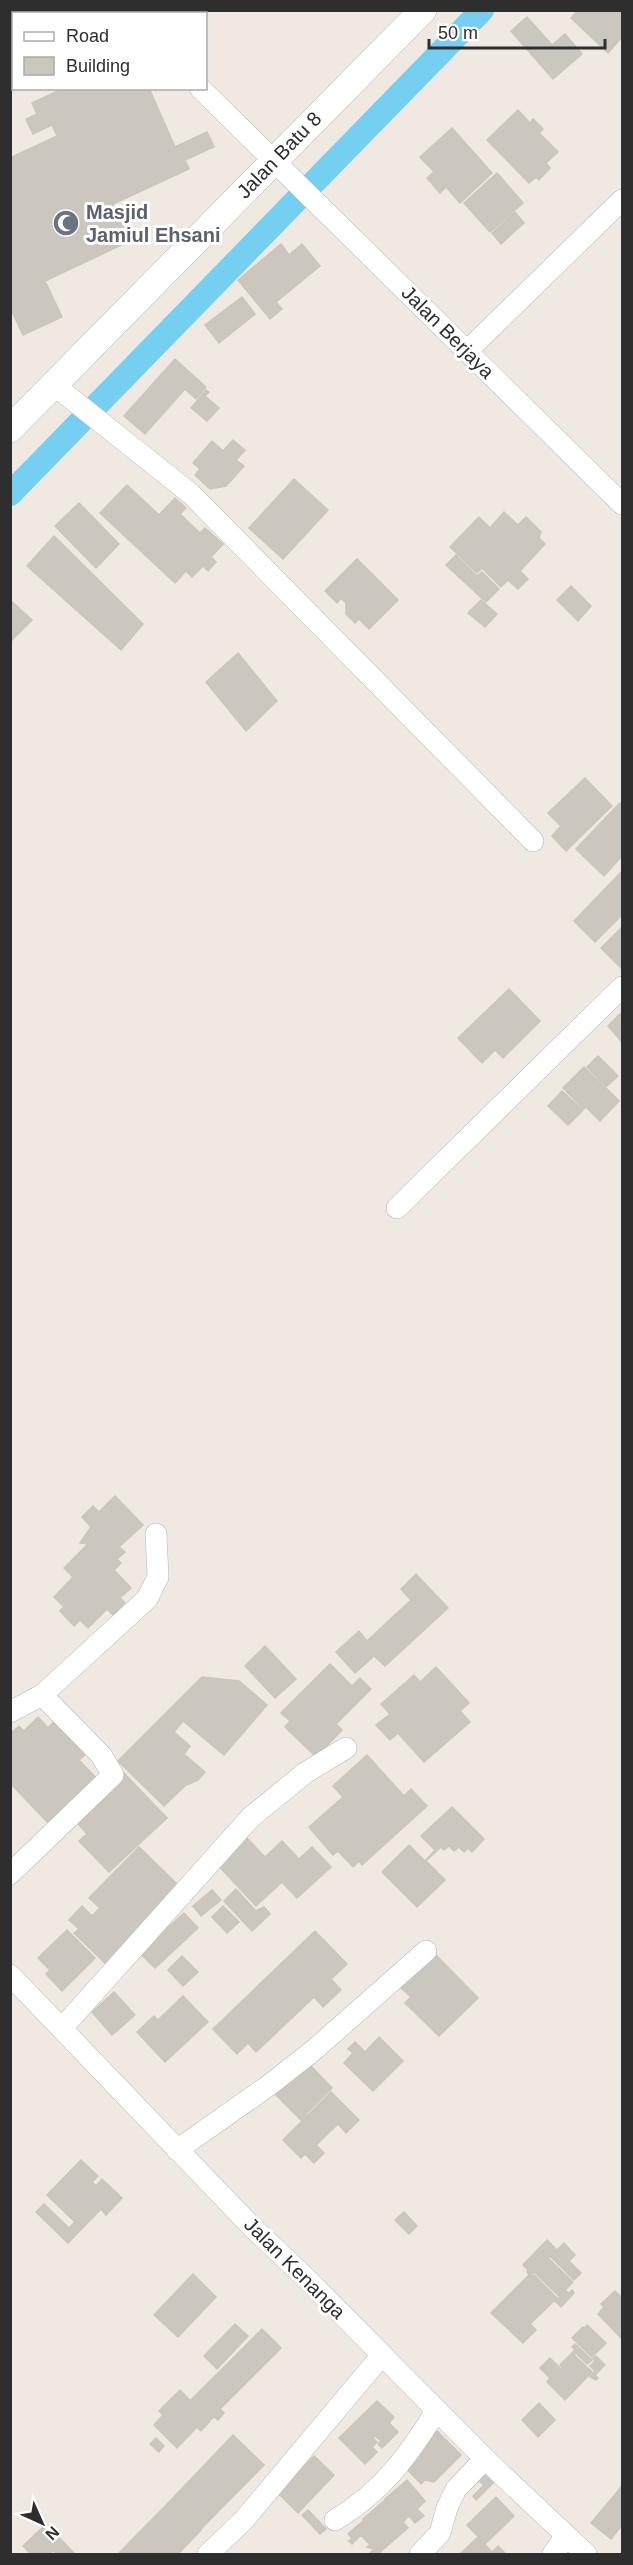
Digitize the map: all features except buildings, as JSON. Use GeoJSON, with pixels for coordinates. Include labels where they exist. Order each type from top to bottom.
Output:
{"type":"FeatureCollection","features":[{"type":"Feature","properties":{"kind":"street","name":"Jalan Batu 8"},"geometry":{"type":"LineString","coordinates":[[10,429],[423,10]]}},
{"type":"Feature","properties":{"kind":"street","name":"Jalan Berjaya"},"geometry":{"type":"LineString","coordinates":[[202,90],[622,504]]}},
{"type":"Feature","properties":{"kind":"street"},"geometry":{"type":"LineString","coordinates":[[467,351],[622,200]]}},
{"type":"Feature","properties":{"kind":"street"},"geometry":{"type":"LineString","coordinates":[[54,385],[191,494],[533,841]]}},
{"type":"Feature","properties":{"kind":"street"},"geometry":{"type":"LineString","coordinates":[[396,1208],[622,987]]}},
{"type":"Feature","properties":{"kind":"street"},"geometry":{"type":"LineString","coordinates":[[10,1712],[42,1695],[147,1599],[158,1577],[156,1534]]}},
{"type":"Feature","properties":{"kind":"street"},"geometry":{"type":"LineString","coordinates":[[10,1874],[113,1775],[101,1755],[42,1695]]}},
{"type":"Feature","properties":{"kind":"street"},"geometry":{"type":"LineString","coordinates":[[63,2027],[251,1816],[305,1773],[346,1748]]}},
{"type":"Feature","properties":{"kind":"street"},"geometry":{"type":"LineString","coordinates":[[177,2150],[305,2057],[426,1951]]}},
{"type":"Feature","properties":{"kind":"street","name":"Jalan Kenanga"},"geometry":{"type":"LineString","coordinates":[[10,1975],[63,2027],[177,2150],[436,2411],[586,2554]]}},
{"type":"Feature","properties":{"kind":"street"},"geometry":{"type":"LineString","coordinates":[[208,2554],[243,2522],[382,2355]]}},
{"type":"Feature","properties":{"kind":"street"},"geometry":{"type":"LineString","coordinates":[[335,2520],[356,2508],[395,2472],[436,2411]]}},
{"type":"Feature","properties":{"kind":"street"},"geometry":{"type":"LineString","coordinates":[[420,2554],[440,2533],[447,2508],[456,2489],[485,2459]]}},
{"type":"Feature","properties":{"kind":"street"},"geometry":{"type":"LineString","coordinates":[[553,2554],[566,2536]]}},
{"type":"Feature","properties":{"kind":"waterway"},"geometry":{"type":"LineString","coordinates":[[10,494],[482,10]]}},
{"type":"Feature","properties":{"kind":"place","name":"Masjid Jamiul Ehsani"},"geometry":{"type":"Point","coordinates":[66,223]}}]}
